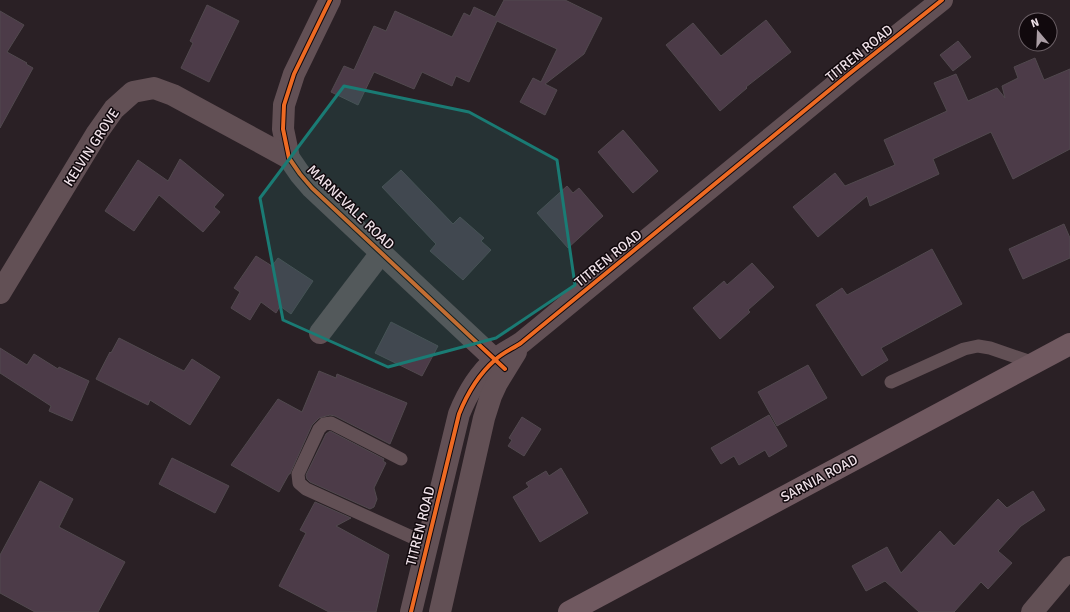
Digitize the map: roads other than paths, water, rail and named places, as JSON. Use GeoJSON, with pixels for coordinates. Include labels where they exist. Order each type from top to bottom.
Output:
{"type":"FeatureCollection","features":[{"type":"Feature","properties":{"kind":"main road","name":"SARNIA ROAD"},"geometry":{"type":"LineString","coordinates":[[569,612],[1070,344]]}},
{"type":"Feature","properties":{"kind":"street","name":"MARNEVALE ROAD"},"geometry":{"type":"LineString","coordinates":[[330,0],[294,74],[284,105],[283,129],[289,158],[312,188],[500,364]]}},
{"type":"Feature","properties":{"kind":"street","name":"TITREN ROAD"},"geometry":{"type":"LineString","coordinates":[[411,612],[459,414],[467,395],[474,384],[500,364],[521,343],[849,74],[942,0]]}},
{"type":"Feature","properties":{"kind":"street","name":"KELVIN GROVE"},"geometry":{"type":"LineString","coordinates":[[0,293],[97,133],[114,109],[133,92],[154,88],[173,95],[289,158]]}},
{"type":"Feature","properties":{"kind":"street"},"geometry":{"type":"LineString","coordinates":[[320,333],[381,253]]}},
{"type":"Feature","properties":{"kind":"street","name":"TITREN ROAD"},"geometry":{"type":"LineString","coordinates":[[440,612],[484,418],[500,364]]}},
{"type":"Feature","properties":{"kind":"street"},"geometry":{"type":"LineString","coordinates":[[1032,612],[1070,567]]}},
{"type":"Feature","properties":{"kind":"lane"},"geometry":{"type":"LineString","coordinates":[[891,382],[964,349],[978,346],[990,348],[1034,363]]}},
{"type":"Feature","properties":{"kind":"lane"},"geometry":{"type":"LineString","coordinates":[[401,459],[331,423],[324,424],[319,429],[298,474],[299,483],[306,489],[427,544]]}}]}
